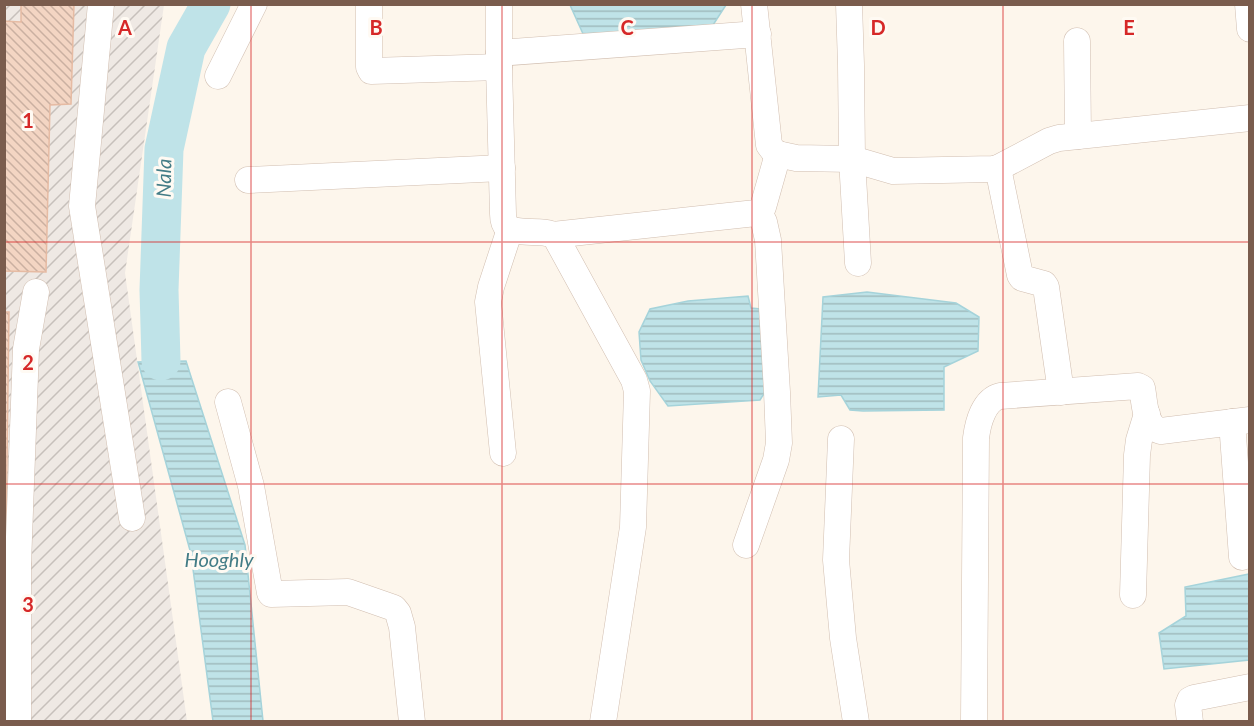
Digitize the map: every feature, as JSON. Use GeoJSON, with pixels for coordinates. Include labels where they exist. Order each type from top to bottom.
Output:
{"type":"FeatureCollection","features":[{"type":"Feature","properties":{"kind":"street"},"geometry":{"type":"LineString","coordinates":[[101,4],[82,206],[132,518]]}},
{"type":"Feature","properties":{"kind":"street"},"geometry":{"type":"LineString","coordinates":[[218,76],[254,4]]}},
{"type":"Feature","properties":{"kind":"street"},"geometry":{"type":"LineString","coordinates":[[369,4],[369,67],[371,71],[758,34]]}},
{"type":"Feature","properties":{"kind":"street"},"geometry":{"type":"LineString","coordinates":[[499,4],[502,214],[505,224],[510,229],[553,235],[756,213],[763,207],[778,154]]}},
{"type":"Feature","properties":{"kind":"street"},"geometry":{"type":"LineString","coordinates":[[754,4],[769,145],[778,154],[796,158],[852,159],[886,170],[998,168],[1059,138],[1250,118]]}},
{"type":"Feature","properties":{"kind":"street"},"geometry":{"type":"LineString","coordinates":[[849,4],[852,159],[858,263]]}},
{"type":"Feature","properties":{"kind":"street"},"geometry":{"type":"LineString","coordinates":[[1248,4],[1250,29]]}},
{"type":"Feature","properties":{"kind":"street"},"geometry":{"type":"LineString","coordinates":[[1077,41],[1078,135]]}},
{"type":"Feature","properties":{"kind":"street"},"geometry":{"type":"LineString","coordinates":[[248,180],[502,168]]}},
{"type":"Feature","properties":{"kind":"street"},"geometry":{"type":"LineString","coordinates":[[998,168],[1020,275],[1022,278],[1044,284],[1046,288],[1061,392]]}},
{"type":"Feature","properties":{"kind":"street"},"geometry":{"type":"LineString","coordinates":[[746,545],[776,459],[779,443],[768,240],[759,212]]}},
{"type":"Feature","properties":{"kind":"street"},"geometry":{"type":"LineString","coordinates":[[503,453],[488,302],[510,229]]}},
{"type":"Feature","properties":{"kind":"street"},"geometry":{"type":"LineString","coordinates":[[553,235],[634,380],[637,391],[633,527],[603,722]]}},
{"type":"Feature","properties":{"kind":"street"},"geometry":{"type":"LineString","coordinates":[[18,722],[11,563],[26,349],[36,292]]}},
{"type":"Feature","properties":{"kind":"street"},"geometry":{"type":"LineString","coordinates":[[974,722],[976,438],[986,405],[990,400],[996,397],[1139,387],[1142,388],[1150,425],[1155,429],[1161,431],[1241,421],[1242,557]]}},
{"type":"Feature","properties":{"kind":"street"},"geometry":{"type":"LineString","coordinates":[[228,402],[251,486],[270,593],[348,592],[394,608],[402,627],[412,722]]}},
{"type":"Feature","properties":{"kind":"street"},"geometry":{"type":"LineString","coordinates":[[1133,595],[1137,455],[1147,414]]}},
{"type":"Feature","properties":{"kind":"street"},"geometry":{"type":"LineString","coordinates":[[841,439],[836,560],[843,638],[856,722]]}},
{"type":"Feature","properties":{"kind":"street"},"geometry":{"type":"LineString","coordinates":[[1190,722],[1188,705],[1190,700],[1250,687]]}},
{"type":"Feature","properties":{"kind":"shaded area"},"geometry":{"type":"Polygon","coordinates":[[[4,5],[164,5],[125,273],[187,721],[5,721],[4,5]]]}},
{"type":"Feature","properties":{"kind":"water"},"geometry":{"type":"Polygon","coordinates":[[[570,5],[726,5],[713,25],[584,36],[570,5]]]}},
{"type":"Feature","properties":{"kind":"water"},"geometry":{"type":"Polygon","coordinates":[[[867,292],[956,303],[979,317],[978,351],[944,367],[944,410],[850,410],[841,395],[818,397],[823,297],[867,292]]]}},
{"type":"Feature","properties":{"kind":"water"},"geometry":{"type":"Polygon","coordinates":[[[748,296],[751,308],[771,310],[772,381],[760,400],[668,406],[650,381],[641,360],[639,332],[650,309],[688,301],[748,296]]]}},
{"type":"Feature","properties":{"kind":"water","name":"Hooghly"},"geometry":{"type":"Polygon","coordinates":[[[186,361],[245,545],[263,721],[213,721],[191,554],[138,362],[186,361]]]}},
{"type":"Feature","properties":{"kind":"water"},"geometry":{"type":"Polygon","coordinates":[[[1249,574],[1249,660],[1164,669],[1159,633],[1186,616],[1185,587],[1249,574]]]}},
{"type":"Feature","properties":{"kind":"building"},"geometry":{"type":"Polygon","coordinates":[[[21,4],[74,4],[71,104],[50,105],[46,272],[4,271],[4,21],[21,22],[21,4]]]}},
{"type":"Feature","properties":{"kind":"building"},"geometry":{"type":"Polygon","coordinates":[[[4,312],[9,312],[6,535],[4,535],[4,312]]]}},
{"type":"Feature","properties":{"kind":"waterway","name":"Nala"},"geometry":{"type":"LineString","coordinates":[[161,361],[159,290],[164,149],[186,48],[211,4]]}}]}
